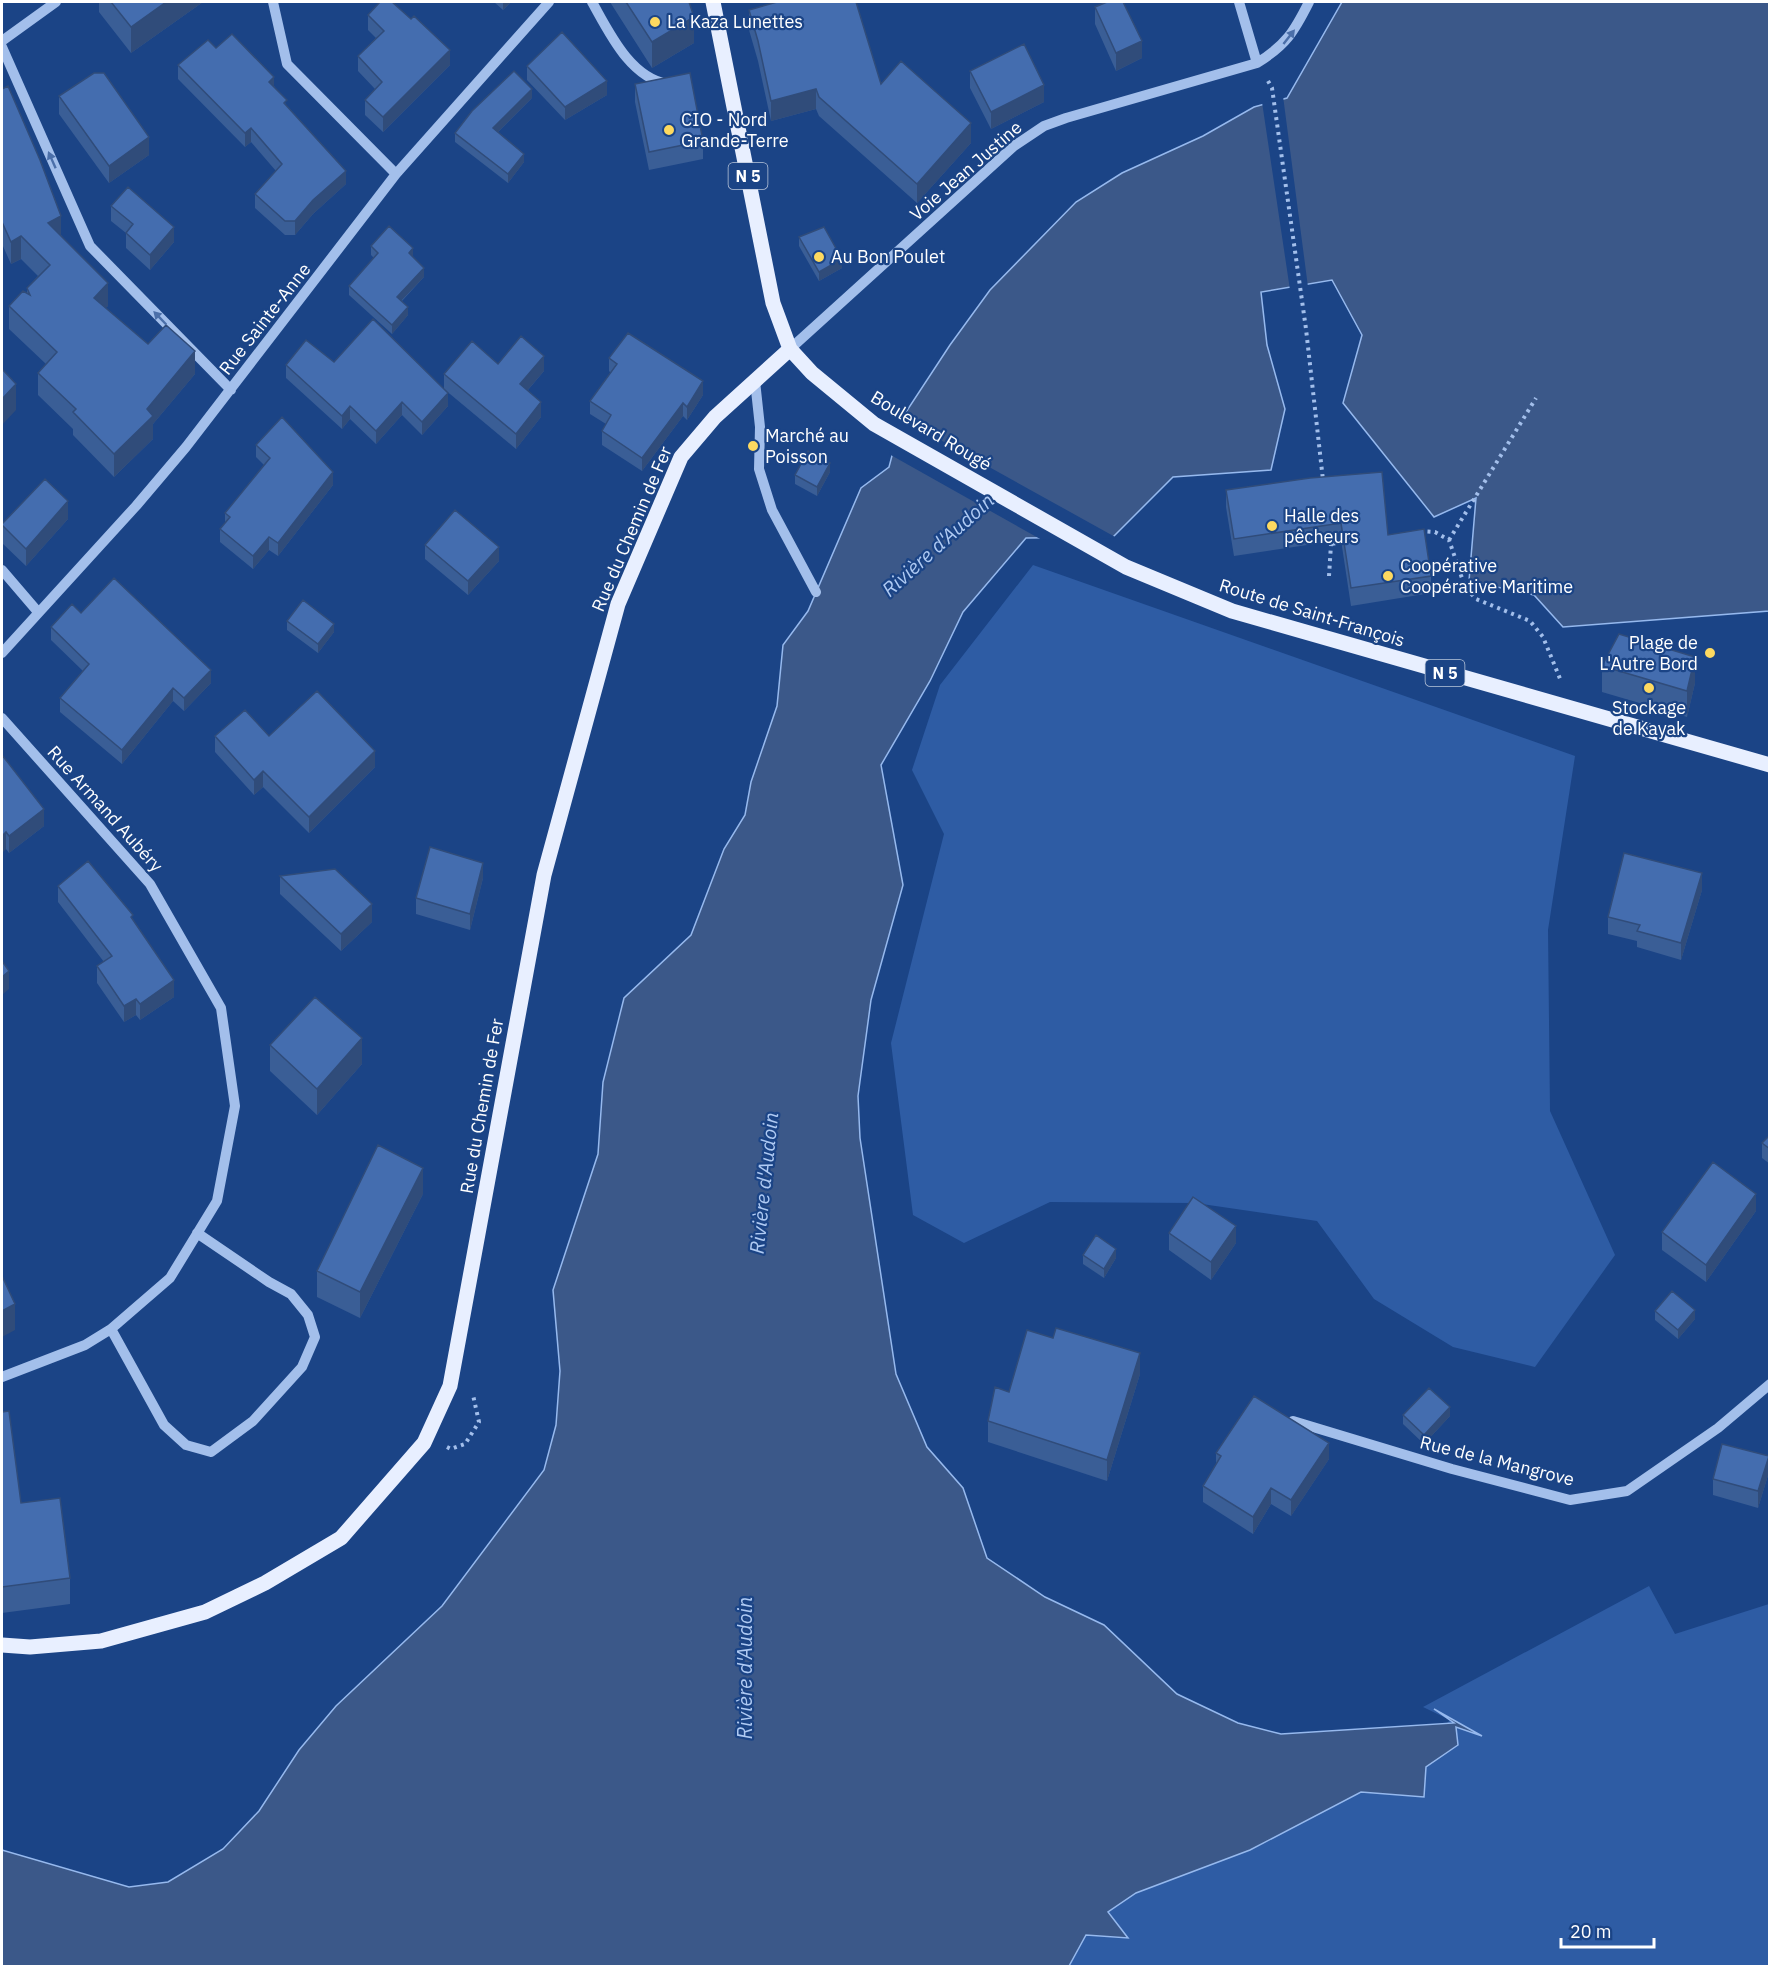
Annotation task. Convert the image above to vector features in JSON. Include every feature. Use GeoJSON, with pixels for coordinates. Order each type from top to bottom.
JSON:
{"type":"FeatureCollection","features":[{"type":"Feature","properties":{"kind":"main road","name":"Boulevard Rougé"},"geometry":{"type":"LineString","coordinates":[[713,2],[773,303],[790,349],[819,379],[874,424],[999,494]]}},
{"type":"Feature","properties":{"kind":"main road","name":"Rue du Chemin de Fer"},"geometry":{"type":"LineString","coordinates":[[2,1645],[30,1647],[101,1641],[215,1607],[265,1583],[341,1538],[424,1443],[450,1386],[544,875],[618,604],[681,457],[694,438],[790,349]]}},
{"type":"Feature","properties":{"kind":"main road","name":"Route de Saint-François"},"geometry":{"type":"LineString","coordinates":[[999,494],[1126,567],[1232,611],[1770,765]]}},
{"type":"Feature","properties":{"kind":"street"},"geometry":{"type":"LineString","coordinates":[[2,41],[56,2]]}},
{"type":"Feature","properties":{"kind":"street"},"geometry":{"type":"LineString","coordinates":[[273,2],[287,64],[396,174]]}},
{"type":"Feature","properties":{"kind":"street","name":"Rue Sainte-Anne"},"geometry":{"type":"LineString","coordinates":[[2,653],[136,506],[231,390],[396,174],[549,2]]}},
{"type":"Feature","properties":{"kind":"street"},"geometry":{"type":"LineString","coordinates":[[591,2],[621,49],[644,76],[674,84]]}},
{"type":"Feature","properties":{"kind":"street"},"geometry":{"type":"LineString","coordinates":[[1239,2],[1257,63]]}},
{"type":"Feature","properties":{"kind":"street","name":"Voie Jean Justine"},"geometry":{"type":"LineString","coordinates":[[790,349],[1014,146],[1044,126],[1257,63],[1278,50],[1292,35],[1309,2]]}},
{"type":"Feature","properties":{"kind":"street"},"geometry":{"type":"LineString","coordinates":[[2,46],[90,246],[231,390]]}},
{"type":"Feature","properties":{"kind":"street"},"geometry":{"type":"LineString","coordinates":[[755,381],[760,427],[759,469],[772,510],[816,592]]}},
{"type":"Feature","properties":{"kind":"street"},"geometry":{"type":"LineString","coordinates":[[2,570],[38,612]]}},
{"type":"Feature","properties":{"kind":"street","name":"Rue Armand Aubéry"},"geometry":{"type":"LineString","coordinates":[[2,718],[150,884],[221,1008],[235,1106],[217,1201],[170,1278],[111,1329],[85,1345],[2,1377]]}},
{"type":"Feature","properties":{"kind":"street"},"geometry":{"type":"LineString","coordinates":[[111,1329],[164,1425],[186,1444],[211,1452],[253,1421],[302,1367],[315,1337],[309,1315],[291,1294],[197,1233]]}},
{"type":"Feature","properties":{"kind":"street","name":"Rue de la Mangrove"},"geometry":{"type":"LineString","coordinates":[[1293,1421],[1452,1469],[1570,1500],[1627,1491],[1718,1428],[1770,1384]]}},
{"type":"Feature","properties":{"kind":"path"},"geometry":{"type":"LineString","coordinates":[[1272,88],[1306,329],[1324,488]]}},
{"type":"Feature","properties":{"kind":"path"},"geometry":{"type":"LineString","coordinates":[[1449,540],[1536,398]]}},
{"type":"Feature","properties":{"kind":"path"},"geometry":{"type":"LineString","coordinates":[[1411,533],[1435,532],[1449,540],[1465,587],[1476,599],[1530,621],[1543,637],[1559,675],[1567,708]]}},
{"type":"Feature","properties":{"kind":"path"},"geometry":{"type":"LineString","coordinates":[[1329,533],[1331,544],[1329,576]]}},
{"type":"Feature","properties":{"kind":"path"},"geometry":{"type":"LineString","coordinates":[[1331,544],[1354,541]]}},
{"type":"Feature","properties":{"kind":"shaded area"},"geometry":{"type":"Polygon","coordinates":[[[1033,565],[1575,756],[1548,930],[1550,1111],[1615,1255],[1535,1367],[1453,1347],[1374,1299],[1317,1221],[1195,1203],[1050,1202],[964,1243],[913,1215],[891,1043],[944,834],[912,770],[940,685],[1033,565]]]}},
{"type":"Feature","properties":{"kind":"shaded area"},"geometry":{"type":"Polygon","coordinates":[[[1649,1586],[1675,1634],[1769,1604],[1769,1966],[1063,1966],[1096,1921],[1161,1858],[1392,1780],[1450,1720],[1423,1707],[1649,1586]]]}},
{"type":"Feature","properties":{"kind":"water","name":"Rivière d'Audoin"},"geometry":{"type":"Polygon","coordinates":[[[1342,2],[1769,2],[1769,611],[1563,627],[1534,595],[1469,581],[1476,498],[1434,517],[1343,403],[1362,335],[1332,280],[1261,292],[1267,345],[1285,409],[1271,470],[1173,477],[1113,537],[1026,538],[963,612],[930,681],[881,765],[903,885],[871,1000],[858,1096],[860,1138],[896,1374],[927,1447],[963,1488],[987,1558],[1045,1597],[1104,1625],[1177,1694],[1238,1723],[1281,1734],[1454,1723],[1434,1709],[1482,1736],[1456,1727],[1458,1745],[1426,1767],[1424,1797],[1361,1792],[1250,1850],[1136,1893],[1108,1912],[1128,1938],[1086,1935],[1069,1966],[2,1966],[2,1850],[129,1887],[168,1882],[223,1849],[259,1811],[299,1750],[336,1706],[442,1606],[544,1470],[556,1425],[560,1371],[553,1290],[598,1154],[603,1082],[624,998],[691,935],[724,849],[745,815],[751,782],[777,706],[783,645],[808,611],[861,488],[889,467],[902,418],[950,345],[990,290],[1076,202],[1122,173],[1203,136],[1254,107],[1287,98],[1342,2]]]}},
{"type":"Feature","properties":{"kind":"pier"},"geometry":{"type":"Polygon","coordinates":[[[1283,96],[1308,287],[1290,290],[1262,102],[1283,96]]]}},
{"type":"Feature","properties":{"kind":"pier"},"geometry":{"type":"Polygon","coordinates":[[[899,417],[1117,538],[1042,540],[889,454],[899,417]]]}},
{"type":"Feature","properties":{"kind":"building"},"geometry":{"type":"Polygon","coordinates":[[[111,2],[166,2],[131,27],[111,2]]]}},
{"type":"Feature","properties":{"kind":"building"},"geometry":{"type":"Polygon","coordinates":[[[380,2],[392,2],[411,19],[414,16],[450,50],[383,117],[365,100],[382,82],[358,56],[384,31],[368,15],[380,2]]]}},
{"type":"Feature","properties":{"kind":"building"},"geometry":{"type":"Polygon","coordinates":[[[626,2],[689,2],[694,17],[652,42],[626,2]]]}},
{"type":"Feature","properties":{"kind":"building"},"geometry":{"type":"Polygon","coordinates":[[[777,2],[856,2],[881,84],[901,61],[971,123],[917,184],[819,97],[816,89],[771,101],[749,10],[777,2]]]}},
{"type":"Feature","properties":{"kind":"building"},"geometry":{"type":"Polygon","coordinates":[[[1107,2],[1123,2],[1142,41],[1116,53],[1095,7],[1107,2]]]}},
{"type":"Feature","properties":{"kind":"building"},"geometry":{"type":"Polygon","coordinates":[[[562,32],[607,81],[565,107],[527,66],[562,32]]]}},
{"type":"Feature","properties":{"kind":"building"},"geometry":{"type":"Polygon","coordinates":[[[232,34],[274,77],[269,82],[287,100],[284,103],[346,171],[313,200],[295,221],[285,221],[255,194],[282,164],[251,128],[245,133],[178,65],[208,40],[216,48],[232,34]]]}},
{"type":"Feature","properties":{"kind":"building"},"geometry":{"type":"Polygon","coordinates":[[[1024,44],[1044,85],[991,112],[970,71],[1024,44]]]}},
{"type":"Feature","properties":{"kind":"building"},"geometry":{"type":"Polygon","coordinates":[[[514,71],[532,89],[493,128],[524,154],[508,174],[455,133],[472,111],[514,71]]]}},
{"type":"Feature","properties":{"kind":"building"},"geometry":{"type":"Polygon","coordinates":[[[94,73],[104,73],[149,137],[109,166],[59,96],[94,73]]]}},
{"type":"Feature","properties":{"kind":"building","name":"CIO - Nord Grande-Terre"},"geometry":{"type":"Polygon","coordinates":[[[690,73],[703,141],[649,152],[635,84],[690,73]]]}},
{"type":"Feature","properties":{"kind":"building"},"geometry":{"type":"Polygon","coordinates":[[[8,86],[61,216],[48,223],[108,283],[94,298],[148,344],[166,325],[195,351],[147,409],[153,416],[114,454],[73,412],[76,409],[38,373],[57,352],[9,306],[23,291],[30,295],[27,288],[50,265],[21,236],[11,242],[2,222],[2,89],[8,86]]]}},
{"type":"Feature","properties":{"kind":"building"},"geometry":{"type":"Polygon","coordinates":[[[128,187],[174,227],[150,255],[126,233],[133,224],[111,206],[128,187]]]}},
{"type":"Feature","properties":{"kind":"building"},"geometry":{"type":"Polygon","coordinates":[[[389,226],[413,248],[409,253],[424,268],[397,297],[408,307],[392,325],[349,286],[378,253],[371,246],[389,226]]]}},
{"type":"Feature","properties":{"kind":"building"},"geometry":{"type":"Polygon","coordinates":[[[824,227],[842,259],[819,272],[799,237],[824,227]]]}},
{"type":"Feature","properties":{"kind":"building"},"geometry":{"type":"Polygon","coordinates":[[[373,319],[448,393],[422,422],[402,402],[376,431],[350,406],[342,416],[286,365],[306,340],[334,362],[373,319]]]}},
{"type":"Feature","properties":{"kind":"building"},"geometry":{"type":"Polygon","coordinates":[[[628,333],[703,381],[687,407],[683,403],[642,458],[602,431],[611,415],[590,401],[617,364],[609,358],[628,333]]]}},
{"type":"Feature","properties":{"kind":"building"},"geometry":{"type":"Polygon","coordinates":[[[521,336],[544,356],[520,384],[541,402],[516,434],[444,374],[472,341],[498,364],[521,336]]]}},
{"type":"Feature","properties":{"kind":"building"},"geometry":{"type":"Polygon","coordinates":[[[2,369],[16,384],[2,399],[2,369]]]}},
{"type":"Feature","properties":{"kind":"building"},"geometry":{"type":"Polygon","coordinates":[[[282,417],[333,472],[278,543],[269,537],[253,556],[220,529],[230,517],[225,513],[270,458],[256,445],[282,417]]]}},
{"type":"Feature","properties":{"kind":"building"},"geometry":{"type":"Polygon","coordinates":[[[808,451],[830,463],[817,487],[795,475],[808,451]]]}},
{"type":"Feature","properties":{"kind":"building"},"geometry":{"type":"Polygon","coordinates":[[[1382,472],[1388,535],[1424,529],[1431,576],[1351,588],[1341,523],[1234,539],[1226,490],[1310,478],[1382,472]]]}},
{"type":"Feature","properties":{"kind":"building"},"geometry":{"type":"Polygon","coordinates":[[[45,479],[68,501],[26,549],[2,524],[45,479]]]}},
{"type":"Feature","properties":{"kind":"building"},"geometry":{"type":"Polygon","coordinates":[[[455,510],[499,547],[468,581],[425,545],[455,510]]]}},
{"type":"Feature","properties":{"kind":"building"},"geometry":{"type":"Polygon","coordinates":[[[114,578],[211,670],[184,698],[173,688],[122,750],[60,698],[89,664],[51,627],[72,604],[81,613],[114,578]]]}},
{"type":"Feature","properties":{"kind":"building"},"geometry":{"type":"Polygon","coordinates":[[[303,600],[334,624],[318,644],[287,621],[303,600]]]}},
{"type":"Feature","properties":{"kind":"building"},"geometry":{"type":"Polygon","coordinates":[[[1619,634],[1695,657],[1687,691],[1602,666],[1619,634]]]}},
{"type":"Feature","properties":{"kind":"building"},"geometry":{"type":"Polygon","coordinates":[[[317,691],[375,751],[309,817],[263,771],[254,780],[215,736],[245,710],[269,736],[317,691]]]}},
{"type":"Feature","properties":{"kind":"building"},"geometry":{"type":"Polygon","coordinates":[[[2,755],[44,809],[9,836],[6,832],[2,836],[2,755]]]}},
{"type":"Feature","properties":{"kind":"building"},"geometry":{"type":"Polygon","coordinates":[[[430,847],[483,863],[470,914],[416,898],[430,847]]]}},
{"type":"Feature","properties":{"kind":"building"},"geometry":{"type":"Polygon","coordinates":[[[1624,853],[1702,873],[1681,943],[1637,931],[1640,925],[1608,917],[1624,853]]]}},
{"type":"Feature","properties":{"kind":"building"},"geometry":{"type":"Polygon","coordinates":[[[88,861],[133,915],[131,917],[174,980],[140,1004],[136,999],[124,1006],[97,966],[112,956],[58,886],[88,861]]]}},
{"type":"Feature","properties":{"kind":"building"},"geometry":{"type":"Polygon","coordinates":[[[335,869],[372,904],[341,934],[280,876],[335,869]]]}},
{"type":"Feature","properties":{"kind":"building"},"geometry":{"type":"Polygon","coordinates":[[[2,961],[9,971],[2,977],[2,961]]]}},
{"type":"Feature","properties":{"kind":"building"},"geometry":{"type":"Polygon","coordinates":[[[315,997],[362,1038],[317,1089],[270,1045],[315,997]]]}},
{"type":"Feature","properties":{"kind":"building"},"geometry":{"type":"Polygon","coordinates":[[[1770,1135],[1770,1149],[1762,1143],[1770,1135]]]}},
{"type":"Feature","properties":{"kind":"building"},"geometry":{"type":"Polygon","coordinates":[[[378,1145],[423,1168],[360,1292],[317,1271],[378,1145]]]}},
{"type":"Feature","properties":{"kind":"building"},"geometry":{"type":"Polygon","coordinates":[[[1713,1162],[1756,1194],[1706,1265],[1662,1232],[1713,1162]]]}},
{"type":"Feature","properties":{"kind":"building"},"geometry":{"type":"Polygon","coordinates":[[[1193,1197],[1236,1226],[1211,1262],[1169,1233],[1193,1197]]]}},
{"type":"Feature","properties":{"kind":"building"},"geometry":{"type":"Polygon","coordinates":[[[1096,1235],[1116,1249],[1104,1269],[1083,1255],[1096,1235]]]}},
{"type":"Feature","properties":{"kind":"building"},"geometry":{"type":"Polygon","coordinates":[[[2,1276],[15,1304],[2,1311],[2,1276]]]}},
{"type":"Feature","properties":{"kind":"building"},"geometry":{"type":"Polygon","coordinates":[[[1672,1291],[1695,1310],[1678,1330],[1655,1311],[1672,1291]]]}},
{"type":"Feature","properties":{"kind":"building"},"geometry":{"type":"Polygon","coordinates":[[[1056,1328],[1140,1353],[1107,1460],[988,1421],[995,1387],[1009,1392],[1027,1330],[1053,1338],[1056,1328]]]}},
{"type":"Feature","properties":{"kind":"building"},"geometry":{"type":"Polygon","coordinates":[[[1429,1388],[1450,1407],[1424,1435],[1403,1415],[1429,1388]]]}},
{"type":"Feature","properties":{"kind":"building"},"geometry":{"type":"Polygon","coordinates":[[[1254,1396],[1329,1443],[1291,1500],[1271,1488],[1253,1517],[1203,1486],[1221,1456],[1216,1453],[1254,1396]]]}},
{"type":"Feature","properties":{"kind":"building"},"geometry":{"type":"Polygon","coordinates":[[[9,1411],[21,1503],[60,1498],[70,1578],[2,1587],[2,1412],[9,1411]]]}},
{"type":"Feature","properties":{"kind":"building"},"geometry":{"type":"Polygon","coordinates":[[[1722,1444],[1769,1456],[1758,1491],[1713,1479],[1722,1444]]]}},
{"type":"Feature","properties":{"kind":"place","name":"La Kaza Lunettes"},"geometry":{"type":"Point","coordinates":[655,22]}},
{"type":"Feature","properties":{"kind":"place","name":"CIO - Nord Grande-Terre"},"geometry":{"type":"Point","coordinates":[669,130]}},
{"type":"Feature","properties":{"kind":"place","name":"Au Bon Poulet"},"geometry":{"type":"Point","coordinates":[819,257]}},
{"type":"Feature","properties":{"kind":"place","name":"Marché au Poisson"},"geometry":{"type":"Point","coordinates":[753,446]}},
{"type":"Feature","properties":{"kind":"place","name":"Halle des pêcheurs"},"geometry":{"type":"Point","coordinates":[1272,526]}},
{"type":"Feature","properties":{"kind":"place","name":"Coopérative Coopérative Maritime"},"geometry":{"type":"Point","coordinates":[1388,576]}},
{"type":"Feature","properties":{"kind":"place","name":"Plage de L'Autre Bord"},"geometry":{"type":"Point","coordinates":[1710,653]}},
{"type":"Feature","properties":{"kind":"place","name":"Stockage de Kayak"},"geometry":{"type":"Point","coordinates":[1649,688]}}]}
